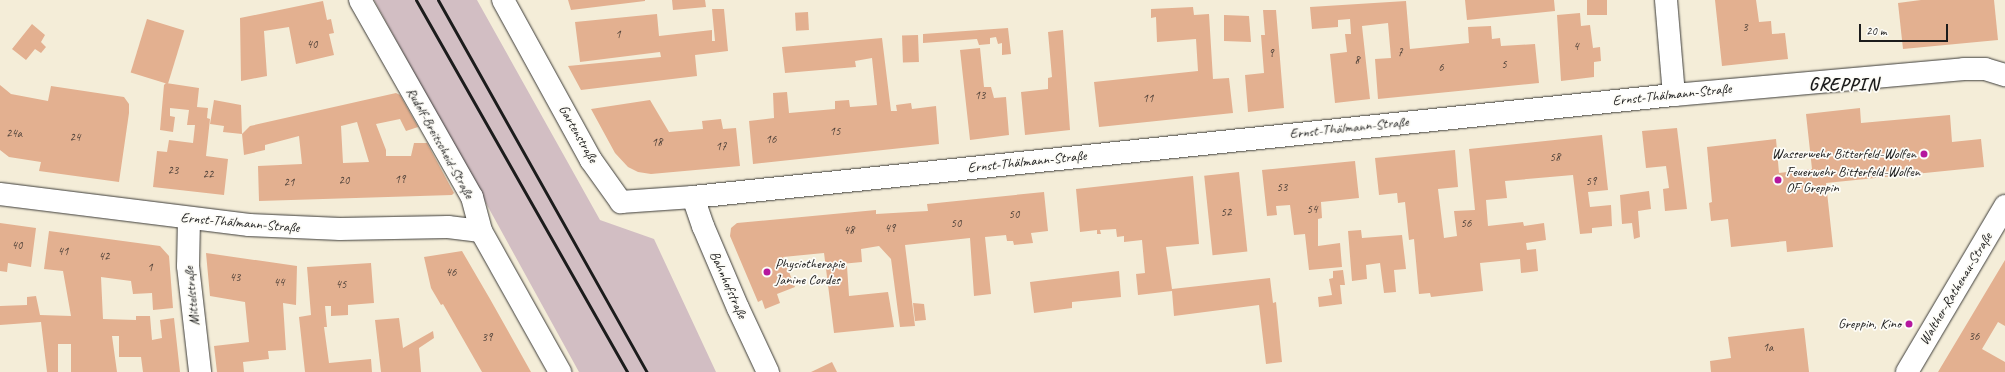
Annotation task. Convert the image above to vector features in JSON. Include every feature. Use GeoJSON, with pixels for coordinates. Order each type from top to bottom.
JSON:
{"type":"FeatureCollection","features":[{"type":"Feature","properties":{"kind":"street","name":"Rudolf-Breitscheid-Straße"},"geometry":{"type":"LineString","coordinates":[[360,0],[472,197],[481,231],[560,372]]}},
{"type":"Feature","properties":{"kind":"street","name":"Gartenstraße"},"geometry":{"type":"LineString","coordinates":[[503,0],[591,160],[621,202],[694,196]]}},
{"type":"Feature","properties":{"kind":"street"},"geometry":{"type":"LineString","coordinates":[[1666,0],[1674,95]]}},
{"type":"Feature","properties":{"kind":"street","name":"Ernst-Thälmann-Straße"},"geometry":{"type":"LineString","coordinates":[[694,196],[1674,95],[1964,68],[1985,69],[2005,75]]}},
{"type":"Feature","properties":{"kind":"street","name":"Ernst-Thälmann-Straße"},"geometry":{"type":"LineString","coordinates":[[0,194],[189,219],[296,229],[448,227],[481,231]]}},
{"type":"Feature","properties":{"kind":"street","name":"Bahnhofstraße"},"geometry":{"type":"LineString","coordinates":[[694,196],[709,240],[768,372]]}},
{"type":"Feature","properties":{"kind":"street","name":"Walther-Rathenau-Straße"},"geometry":{"type":"LineString","coordinates":[[1907,372],[2005,206]]}},
{"type":"Feature","properties":{"kind":"street","name":"Mittelstraße"},"geometry":{"type":"LineString","coordinates":[[189,219],[188,266],[200,372]]}},
{"type":"Feature","properties":{"kind":"shaded area"},"geometry":{"type":"Polygon","coordinates":[[[374,0],[477,0],[600,220],[654,239],[716,372],[579,372],[374,0]]]}},
{"type":"Feature","properties":{"kind":"building"},"geometry":{"type":"Polygon","coordinates":[[[568,0],[645,0],[645,1],[571,10],[568,0]]]}},
{"type":"Feature","properties":{"kind":"building"},"geometry":{"type":"Polygon","coordinates":[[[672,0],[705,0],[706,7],[673,10],[672,0]]]}},
{"type":"Feature","properties":{"kind":"building"},"geometry":{"type":"Polygon","coordinates":[[[1465,0],[1554,0],[1555,11],[1467,20],[1465,0]]]}},
{"type":"Feature","properties":{"kind":"building"},"geometry":{"type":"Polygon","coordinates":[[[1587,0],[1607,0],[1607,15],[1587,15],[1587,0]]]}},
{"type":"Feature","properties":{"kind":"building"},"geometry":{"type":"Polygon","coordinates":[[[1715,0],[1756,0],[1759,22],[1771,21],[1772,34],[1785,33],[1788,59],[1722,66],[1715,0]]]}},
{"type":"Feature","properties":{"kind":"building"},"geometry":{"type":"Polygon","coordinates":[[[1921,0],[1994,0],[1998,40],[1903,49],[1898,3],[1921,0]]]}},
{"type":"Feature","properties":{"kind":"building"},"geometry":{"type":"Polygon","coordinates":[[[323,1],[327,20],[331,19],[334,33],[329,34],[334,55],[296,64],[289,27],[264,31],[267,76],[241,81],[240,18],[323,1]]]}},
{"type":"Feature","properties":{"kind":"building"},"geometry":{"type":"Polygon","coordinates":[[[1406,1],[1410,49],[1469,43],[1468,27],[1491,26],[1492,39],[1500,38],[1501,46],[1535,44],[1539,83],[1378,99],[1375,59],[1391,58],[1388,23],[1362,26],[1370,99],[1335,103],[1330,54],[1347,52],[1345,34],[1351,34],[1350,19],[1338,20],[1338,27],[1312,29],[1310,7],[1406,1]]]}},
{"type":"Feature","properties":{"kind":"building"},"geometry":{"type":"Polygon","coordinates":[[[1193,7],[1194,15],[1209,14],[1213,79],[1229,78],[1233,113],[1099,127],[1094,82],[1198,71],[1196,39],[1157,42],[1156,17],[1151,18],[1151,9],[1193,7]]]}},
{"type":"Feature","properties":{"kind":"building"},"geometry":{"type":"Polygon","coordinates":[[[712,9],[724,9],[728,51],[695,55],[697,76],[581,90],[568,66],[661,57],[660,52],[580,62],[575,22],[657,14],[659,36],[712,30],[712,41],[715,41],[712,9]]]}},
{"type":"Feature","properties":{"kind":"building"},"geometry":{"type":"Polygon","coordinates":[[[1263,10],[1276,10],[1284,108],[1248,112],[1245,75],[1264,73],[1261,35],[1265,35],[1263,10]]]}},
{"type":"Feature","properties":{"kind":"building"},"geometry":{"type":"Polygon","coordinates":[[[808,12],[809,30],[796,31],[795,13],[808,12]]]}},
{"type":"Feature","properties":{"kind":"building"},"geometry":{"type":"Polygon","coordinates":[[[1580,13],[1581,26],[1590,25],[1593,48],[1600,47],[1601,61],[1594,62],[1594,77],[1561,81],[1557,15],[1580,13]]]}},
{"type":"Feature","properties":{"kind":"building"},"geometry":{"type":"Polygon","coordinates":[[[1224,15],[1249,16],[1251,42],[1224,41],[1224,15]]]}},
{"type":"Feature","properties":{"kind":"building"},"geometry":{"type":"Polygon","coordinates":[[[147,19],[184,30],[168,84],[131,73],[147,19]]]}},
{"type":"Feature","properties":{"kind":"building"},"geometry":{"type":"Polygon","coordinates":[[[32,24],[45,35],[41,42],[46,47],[41,53],[35,49],[26,60],[12,49],[32,24]]]}},
{"type":"Feature","properties":{"kind":"building"},"geometry":{"type":"Polygon","coordinates":[[[1008,28],[1011,54],[1002,55],[1002,43],[998,44],[996,37],[990,38],[990,44],[979,45],[977,39],[923,43],[923,34],[1008,28]]]}},
{"type":"Feature","properties":{"kind":"building"},"geometry":{"type":"Polygon","coordinates":[[[1063,30],[1070,130],[1025,135],[1021,92],[1048,89],[1048,78],[1052,77],[1048,32],[1063,30]]]}},
{"type":"Feature","properties":{"kind":"building"},"geometry":{"type":"Polygon","coordinates":[[[918,35],[919,62],[903,63],[902,36],[918,35]]]}},
{"type":"Feature","properties":{"kind":"building"},"geometry":{"type":"Polygon","coordinates":[[[882,38],[891,111],[897,111],[896,105],[911,103],[912,109],[936,106],[939,144],[753,164],[749,121],[774,118],[773,93],[787,92],[789,113],[835,109],[835,101],[849,100],[850,107],[877,105],[872,58],[855,61],[856,67],[785,73],[782,47],[882,38]]]}},
{"type":"Feature","properties":{"kind":"building"},"geometry":{"type":"Polygon","coordinates":[[[980,48],[984,87],[991,87],[994,98],[1006,97],[1009,135],[970,140],[960,50],[980,48]]]}},
{"type":"Feature","properties":{"kind":"building"},"geometry":{"type":"Polygon","coordinates":[[[166,83],[199,88],[197,107],[208,108],[207,118],[210,119],[206,156],[228,159],[224,195],[153,187],[157,151],[167,152],[169,140],[193,143],[195,125],[187,125],[189,110],[170,108],[170,116],[175,117],[173,132],[160,130],[164,85],[166,83]]]}},
{"type":"Feature","properties":{"kind":"building"},"geometry":{"type":"Polygon","coordinates":[[[0,85],[11,94],[48,101],[51,86],[124,97],[129,104],[129,113],[119,182],[39,171],[41,162],[9,157],[0,150],[0,85]]]}},
{"type":"Feature","properties":{"kind":"building"},"geometry":{"type":"Polygon","coordinates":[[[396,93],[400,95],[418,127],[406,131],[400,119],[376,124],[386,150],[386,156],[411,156],[414,143],[427,143],[454,193],[452,195],[259,201],[258,166],[302,164],[299,136],[265,145],[265,150],[244,155],[242,134],[250,126],[396,93]],[[357,122],[341,126],[343,163],[369,162],[357,122]]]}},
{"type":"Feature","properties":{"kind":"building"},"geometry":{"type":"Polygon","coordinates":[[[214,100],[241,105],[242,134],[223,132],[224,126],[210,124],[214,100]]]}},
{"type":"Feature","properties":{"kind":"building"},"geometry":{"type":"Polygon","coordinates":[[[650,100],[669,132],[703,129],[702,121],[721,119],[723,129],[736,128],[740,166],[651,174],[638,172],[628,167],[615,153],[591,109],[650,100]]]}},
{"type":"Feature","properties":{"kind":"building","name":"Feuerwehr Bitterfeld-Wolfen OF Greppin"},"geometry":{"type":"Polygon","coordinates":[[[1860,108],[1861,123],[1950,115],[1952,142],[1981,139],[1984,167],[1826,183],[1833,247],[1787,252],[1786,241],[1731,247],[1728,219],[1711,221],[1709,203],[1712,202],[1707,147],[1776,139],[1779,173],[1812,169],[1806,114],[1860,108]]]}},
{"type":"Feature","properties":{"kind":"building"},"geometry":{"type":"Polygon","coordinates":[[[1677,128],[1687,209],[1665,211],[1663,189],[1669,188],[1666,166],[1646,168],[1642,131],[1677,128]]]}},
{"type":"Feature","properties":{"kind":"building"},"geometry":{"type":"Polygon","coordinates":[[[1602,135],[1608,190],[1588,192],[1590,207],[1611,205],[1612,226],[1592,228],[1592,233],[1580,234],[1573,175],[1505,181],[1507,198],[1486,200],[1488,226],[1523,222],[1524,226],[1544,223],[1546,240],[1526,243],[1527,250],[1536,249],[1538,271],[1521,273],[1520,259],[1480,263],[1483,291],[1431,297],[1430,293],[1419,294],[1414,239],[1409,240],[1405,202],[1398,203],[1397,193],[1379,195],[1375,158],[1455,150],[1458,187],[1438,189],[1444,238],[1457,236],[1454,211],[1475,210],[1469,149],[1602,135]]]}},
{"type":"Feature","properties":{"kind":"building"},"geometry":{"type":"Polygon","coordinates":[[[1355,161],[1359,198],[1321,202],[1322,218],[1318,219],[1318,246],[1340,243],[1342,267],[1309,270],[1305,234],[1294,235],[1290,205],[1276,206],[1277,215],[1267,216],[1262,170],[1355,161]]]}},
{"type":"Feature","properties":{"kind":"building"},"geometry":{"type":"Polygon","coordinates":[[[1239,172],[1247,252],[1213,255],[1204,176],[1239,172]]]}},
{"type":"Feature","properties":{"kind":"building"},"geometry":{"type":"Polygon","coordinates":[[[1193,176],[1199,244],[1166,247],[1172,289],[1270,278],[1273,303],[1276,302],[1282,362],[1266,364],[1259,305],[1174,316],[1172,291],[1138,295],[1136,274],[1145,273],[1142,240],[1124,242],[1124,236],[1117,237],[1116,229],[1100,230],[1101,234],[1097,234],[1097,230],[1080,232],[1076,189],[1193,176]]]}},
{"type":"Feature","properties":{"kind":"building"},"geometry":{"type":"Polygon","coordinates":[[[1649,191],[1651,209],[1638,211],[1640,237],[1634,239],[1632,223],[1622,224],[1620,195],[1649,191]]]}},
{"type":"Feature","properties":{"kind":"building"},"geometry":{"type":"Polygon","coordinates":[[[1044,192],[1048,231],[1031,233],[1033,243],[1014,245],[1013,241],[1007,241],[1006,235],[985,237],[991,294],[974,296],[970,238],[905,245],[915,326],[900,327],[891,259],[879,246],[861,249],[862,262],[841,264],[841,267],[847,266],[849,296],[888,292],[894,327],[834,333],[824,253],[783,257],[795,287],[777,294],[780,303],[765,309],[762,300],[758,302],[730,236],[731,228],[737,223],[876,210],[876,214],[928,211],[927,204],[1044,192]]]}},
{"type":"Feature","properties":{"kind":"building"},"geometry":{"type":"Polygon","coordinates":[[[0,223],[36,228],[31,267],[8,263],[7,272],[0,271],[0,223]]]}},
{"type":"Feature","properties":{"kind":"building"},"geometry":{"type":"Polygon","coordinates":[[[1361,230],[1362,238],[1402,235],[1406,269],[1394,270],[1396,292],[1384,293],[1380,263],[1366,265],[1367,279],[1352,281],[1348,231],[1361,230]]]}},
{"type":"Feature","properties":{"kind":"building"},"geometry":{"type":"Polygon","coordinates":[[[49,231],[160,246],[169,256],[173,308],[153,310],[152,293],[133,294],[131,281],[101,277],[103,319],[136,320],[136,316],[150,316],[152,340],[162,338],[160,320],[174,318],[180,372],[143,372],[141,357],[119,357],[119,336],[112,336],[117,372],[71,372],[71,344],[58,344],[58,372],[47,372],[41,322],[0,325],[0,306],[27,305],[27,297],[36,296],[40,315],[71,316],[63,271],[44,269],[49,231]]]}},
{"type":"Feature","properties":{"kind":"building"},"geometry":{"type":"Polygon","coordinates":[[[462,251],[531,372],[482,372],[443,304],[441,305],[431,288],[424,257],[462,251]]]}},
{"type":"Feature","properties":{"kind":"building"},"geometry":{"type":"Polygon","coordinates":[[[206,253],[297,266],[296,305],[283,303],[286,350],[268,351],[269,359],[243,362],[244,372],[217,372],[214,346],[249,342],[245,302],[210,296],[206,253]]]}},
{"type":"Feature","properties":{"kind":"building"},"geometry":{"type":"Polygon","coordinates":[[[2005,260],[2005,326],[1998,322],[1982,349],[2005,362],[2005,372],[1938,372],[2005,260]]]}},
{"type":"Feature","properties":{"kind":"building"},"geometry":{"type":"Polygon","coordinates":[[[371,263],[374,303],[348,305],[348,315],[331,316],[331,306],[325,306],[327,327],[324,327],[329,363],[371,359],[372,372],[305,372],[299,317],[311,315],[307,267],[371,263]]]}},
{"type":"Feature","properties":{"kind":"building"},"geometry":{"type":"Polygon","coordinates":[[[1343,270],[1345,285],[1340,285],[1342,304],[1319,307],[1318,297],[1332,295],[1329,279],[1333,278],[1333,271],[1343,270]]]}},
{"type":"Feature","properties":{"kind":"building"},"geometry":{"type":"Polygon","coordinates":[[[1119,271],[1121,297],[1072,302],[1072,308],[1034,313],[1030,282],[1119,271]]]}},
{"type":"Feature","properties":{"kind":"building"},"geometry":{"type":"Polygon","coordinates":[[[913,303],[924,304],[926,320],[915,321],[913,303]]]}},
{"type":"Feature","properties":{"kind":"building"},"geometry":{"type":"Polygon","coordinates":[[[399,318],[403,348],[433,331],[434,338],[419,348],[421,372],[381,372],[375,320],[399,318]]]}},
{"type":"Feature","properties":{"kind":"building"},"geometry":{"type":"Polygon","coordinates":[[[1804,328],[1809,372],[1711,372],[1710,361],[1731,358],[1728,337],[1804,328]]]}},
{"type":"Feature","properties":{"kind":"building"},"geometry":{"type":"Polygon","coordinates":[[[832,362],[837,372],[811,372],[832,362]]]}},
{"type":"Feature","properties":{"kind":"railway"},"geometry":{"type":"LineString","coordinates":[[416,0],[627,372]]}},
{"type":"Feature","properties":{"kind":"railway"},"geometry":{"type":"LineString","coordinates":[[438,0],[647,372]]}},
{"type":"Feature","properties":{"kind":"place","name":"Wasserwehr Bitterfeld-Wolfen"},"geometry":{"type":"Point","coordinates":[1924,154]}},
{"type":"Feature","properties":{"kind":"place","name":"Feuerwehr Bitterfeld-Wolfen OF Greppin"},"geometry":{"type":"Point","coordinates":[1778,180]}},
{"type":"Feature","properties":{"kind":"place","name":"Physiotherapie Janine Cordes"},"geometry":{"type":"Point","coordinates":[767,272]}},
{"type":"Feature","properties":{"kind":"place","name":"Greppin, Kino"},"geometry":{"type":"Point","coordinates":[1909,324]}},
{"type":"Feature","properties":{"kind":"district","name":"GREPPIN"},"geometry":{"type":"Point","coordinates":[1844,84]}}]}
